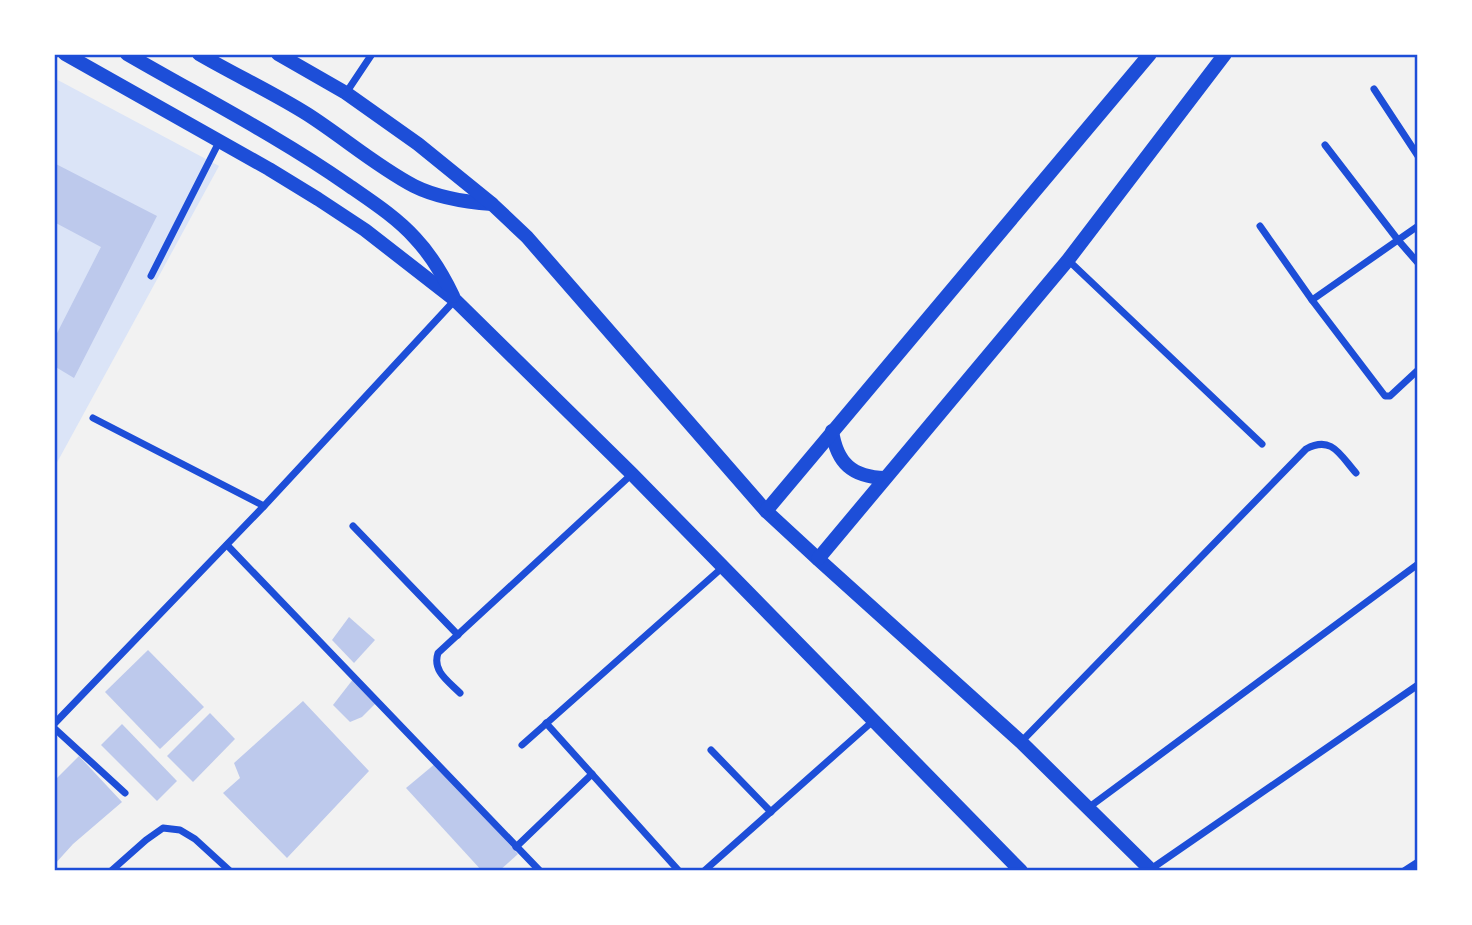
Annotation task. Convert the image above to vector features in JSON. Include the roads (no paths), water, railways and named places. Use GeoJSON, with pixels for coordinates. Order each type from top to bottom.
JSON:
{"type":"FeatureCollection","features":[{"type":"Feature","properties":{"kind":"main road"},"geometry":{"type":"LineString","coordinates":[[65,54],[269,169],[365,230],[455,300],[632,474],[1021,871]]}},
{"type":"Feature","properties":{"kind":"main road"},"geometry":{"type":"LineString","coordinates":[[127,54],[313,161],[381,208],[398,221],[430,256],[455,300]]}},
{"type":"Feature","properties":{"kind":"main road"},"geometry":{"type":"LineString","coordinates":[[199,54],[308,115],[415,186],[440,196],[492,204]]}},
{"type":"Feature","properties":{"kind":"main road"},"geometry":{"type":"LineString","coordinates":[[278,54],[346,93],[418,144],[492,204],[527,237],[766,511],[1021,742],[1152,870]]}},
{"type":"Feature","properties":{"kind":"main road"},"geometry":{"type":"LineString","coordinates":[[766,511],[1150,54]]}},
{"type":"Feature","properties":{"kind":"main road"},"geometry":{"type":"LineString","coordinates":[[818,559],[1068,260],[1225,54]]}},
{"type":"Feature","properties":{"kind":"main road"},"geometry":{"type":"LineString","coordinates":[[832,431],[834,447],[848,467],[869,478],[885,478]]}},
{"type":"Feature","properties":{"kind":"street"},"geometry":{"type":"LineString","coordinates":[[346,93],[372,54]]}},
{"type":"Feature","properties":{"kind":"street"},"geometry":{"type":"LineString","coordinates":[[1374,89],[1418,156]]}},
{"type":"Feature","properties":{"kind":"street"},"geometry":{"type":"LineString","coordinates":[[150,276],[219,142]]}},
{"type":"Feature","properties":{"kind":"street"},"geometry":{"type":"LineString","coordinates":[[1325,145],[1418,263]]}},
{"type":"Feature","properties":{"kind":"street"},"geometry":{"type":"LineString","coordinates":[[1260,226],[1385,396],[1418,370]]}},
{"type":"Feature","properties":{"kind":"street"},"geometry":{"type":"LineString","coordinates":[[1312,300],[1418,226]]}},
{"type":"Feature","properties":{"kind":"street"},"geometry":{"type":"LineString","coordinates":[[1068,260],[1262,444]]}},
{"type":"Feature","properties":{"kind":"street"},"geometry":{"type":"LineString","coordinates":[[125,793],[54,726],[264,506],[455,300]]}},
{"type":"Feature","properties":{"kind":"street"},"geometry":{"type":"LineString","coordinates":[[93,418],[264,506]]}},
{"type":"Feature","properties":{"kind":"street"},"geometry":{"type":"LineString","coordinates":[[1021,742],[1306,449],[1314,444],[1332,445],[1356,473]]}},
{"type":"Feature","properties":{"kind":"street"},"geometry":{"type":"LineString","coordinates":[[460,693],[437,667],[439,653],[632,474]]}},
{"type":"Feature","properties":{"kind":"street"},"geometry":{"type":"LineString","coordinates":[[353,526],[458,635]]}},
{"type":"Feature","properties":{"kind":"street"},"geometry":{"type":"LineString","coordinates":[[227,545],[540,871]]}},
{"type":"Feature","properties":{"kind":"street"},"geometry":{"type":"LineString","coordinates":[[1088,808],[1418,564]]}},
{"type":"Feature","properties":{"kind":"street"},"geometry":{"type":"LineString","coordinates":[[522,745],[723,567]]}},
{"type":"Feature","properties":{"kind":"street"},"geometry":{"type":"LineString","coordinates":[[1152,870],[1418,685]]}},
{"type":"Feature","properties":{"kind":"street"},"geometry":{"type":"LineString","coordinates":[[704,871],[874,720]]}},
{"type":"Feature","properties":{"kind":"street"},"geometry":{"type":"LineString","coordinates":[[546,723],[679,871]]}},
{"type":"Feature","properties":{"kind":"street"},"geometry":{"type":"LineString","coordinates":[[711,750],[771,812]]}},
{"type":"Feature","properties":{"kind":"street"},"geometry":{"type":"LineString","coordinates":[[516,846],[592,774]]}},
{"type":"Feature","properties":{"kind":"street"},"geometry":{"type":"LineString","coordinates":[[111,871],[163,828],[180,830],[195,839],[230,871]]}},
{"type":"Feature","properties":{"kind":"street"},"geometry":{"type":"LineString","coordinates":[[1404,871],[1418,862]]}}]}
